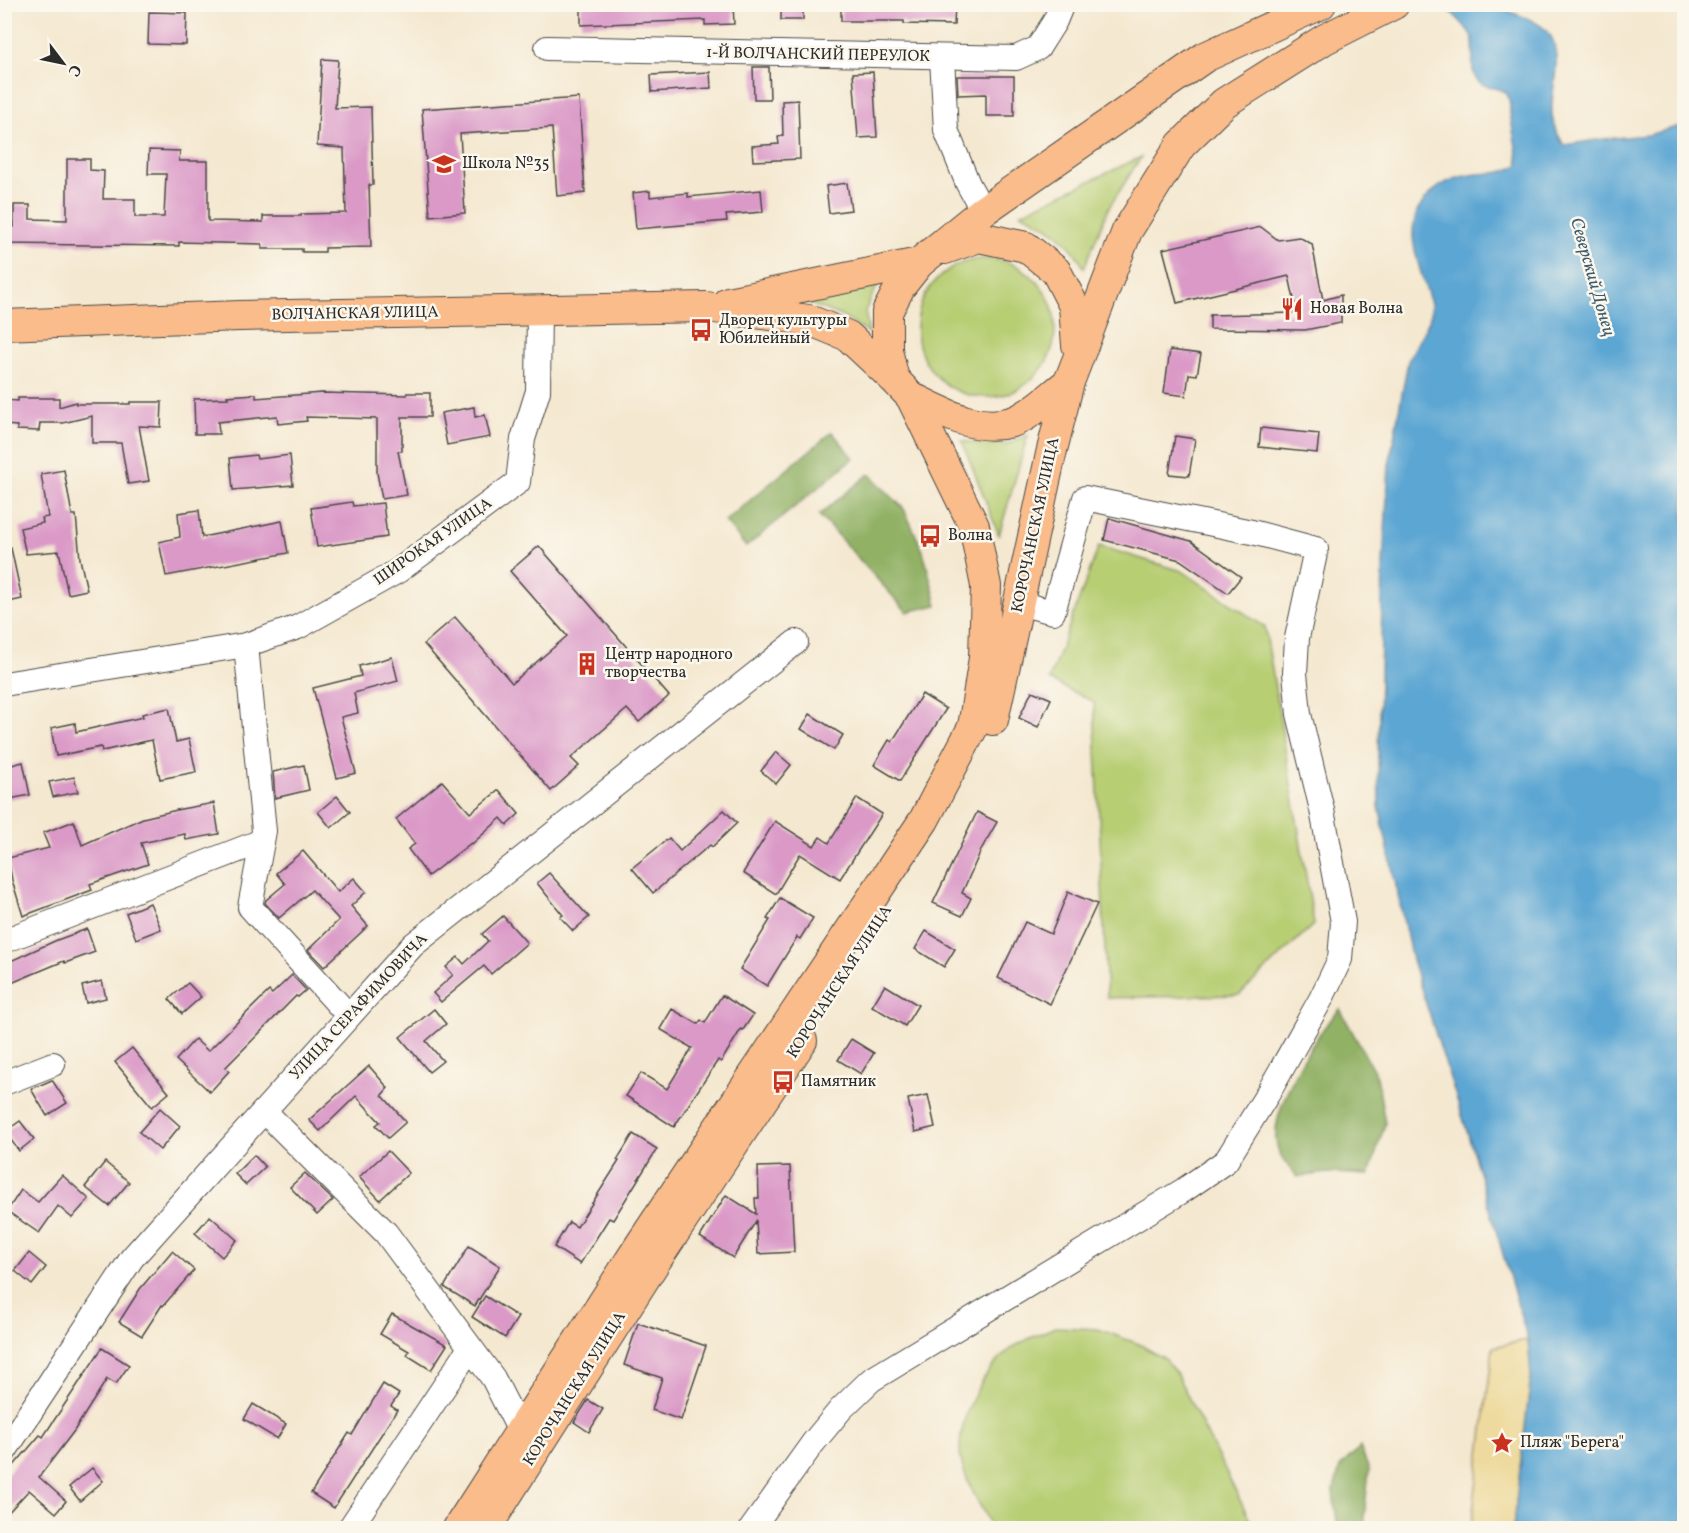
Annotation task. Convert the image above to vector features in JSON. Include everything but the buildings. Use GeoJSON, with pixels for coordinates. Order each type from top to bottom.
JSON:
{"type":"FeatureCollection","features":[{"type":"Feature","properties":{"kind":"main road"},"geometry":{"type":"LineString","coordinates":[[706,307],[809,320],[848,336],[902,388],[953,418],[986,425],[1013,422],[1042,403],[1073,369],[1127,231],[1181,145],[1224,103],[1325,39],[1394,4]]}},
{"type":"Feature","properties":{"kind":"main road"},"geometry":{"type":"LineString","coordinates":[[902,388],[887,350],[887,312],[900,287],[925,258],[983,211],[1205,57],[1316,7]]}},
{"type":"Feature","properties":{"kind":"main road"},"geometry":{"type":"LineString","coordinates":[[983,211],[1056,271],[1074,306],[1073,369]]}},
{"type":"Feature","properties":{"kind":"main road"},"geometry":{"type":"LineString","coordinates":[[706,307],[925,258],[979,237],[1026,247]]}},
{"type":"Feature","properties":{"kind":"main road","name":"ВОЛЧАНСКАЯ УЛИЦА"},"geometry":{"type":"LineString","coordinates":[[4,325],[239,316],[706,307]]}},
{"type":"Feature","properties":{"kind":"main road","name":"КОРОЧАНСКАЯ УЛИЦА"},"geometry":{"type":"LineString","coordinates":[[486,1528],[657,1259],[944,825],[990,734],[1051,454],[1073,369]]}},
{"type":"Feature","properties":{"kind":"main road","name":"КОРОЧАНСКАЯ УЛИЦА"},"geometry":{"type":"LineString","coordinates":[[458,1528],[640,1245],[924,820],[973,727],[984,658],[986,586],[974,526],[902,388]]}},
{"type":"Feature","properties":{"kind":"street","name":"1-Й ВОЛЧАНСКИЙ ПЕРЕУЛОК"},"geometry":{"type":"LineString","coordinates":[[547,48],[1016,58],[1038,48],[1055,21],[1062,4]]}},
{"type":"Feature","properties":{"kind":"street"},"geometry":{"type":"LineString","coordinates":[[942,58],[946,130],[968,184],[983,211]]}},
{"type":"Feature","properties":{"kind":"street","name":"ШИРОКАЯ УЛИЦА"},"geometry":{"type":"LineString","coordinates":[[4,684],[246,645],[298,627],[398,571],[518,482],[523,440],[538,391],[539,309]]}},
{"type":"Feature","properties":{"kind":"street"},"geometry":{"type":"LineString","coordinates":[[752,1528],[840,1408],[871,1380],[1184,1190],[1226,1161],[1305,1028],[1340,959],[1343,922],[1322,810],[1299,714],[1295,673],[1297,638],[1316,549],[1252,532],[1085,498],[1053,612],[1018,603]]}},
{"type":"Feature","properties":{"kind":"street","name":"УЛИЦА СЕРАФИМОВИЧА"},"geometry":{"type":"LineString","coordinates":[[4,1452],[132,1258],[412,945],[796,642]]}},
{"type":"Feature","properties":{"kind":"street"},"geometry":{"type":"LineString","coordinates":[[246,645],[264,831],[250,907],[349,1016]]}},
{"type":"Feature","properties":{"kind":"street"},"geometry":{"type":"LineString","coordinates":[[9,939],[262,842]]}},
{"type":"Feature","properties":{"kind":"street"},"geometry":{"type":"LineString","coordinates":[[4,1083],[53,1064]]}},
{"type":"Feature","properties":{"kind":"street"},"geometry":{"type":"LineString","coordinates":[[264,1111],[386,1233],[493,1378],[520,1431]]}},
{"type":"Feature","properties":{"kind":"street"},"geometry":{"type":"LineString","coordinates":[[350,1528],[470,1348]]}},
{"type":"Feature","properties":{"kind":"green space"},"geometry":{"type":"Polygon","coordinates":[[[1141,157],[1108,209],[1084,268],[1072,249],[1058,234],[1021,213],[1141,157]]]}},
{"type":"Feature","properties":{"kind":"green space"},"geometry":{"type":"Polygon","coordinates":[[[986,259],[1012,265],[1024,271],[1034,280],[1043,290],[1049,302],[1055,328],[1049,354],[1043,366],[1034,376],[1024,385],[1012,391],[986,397],[960,391],[948,385],[938,376],[929,366],[923,354],[917,328],[923,302],[929,290],[938,280],[948,271],[960,265],[986,259]]]}},
{"type":"Feature","properties":{"kind":"green space"},"geometry":{"type":"Polygon","coordinates":[[[879,282],[865,311],[869,333],[841,316],[805,302],[879,282]]]}},
{"type":"Feature","properties":{"kind":"green space"},"geometry":{"type":"Polygon","coordinates":[[[832,432],[854,458],[746,547],[725,521],[832,432]]]}},
{"type":"Feature","properties":{"kind":"green space"},"geometry":{"type":"Polygon","coordinates":[[[1028,435],[999,535],[962,441],[1007,444],[1028,435]]]}},
{"type":"Feature","properties":{"kind":"green space"},"geometry":{"type":"Polygon","coordinates":[[[869,474],[904,509],[923,551],[937,605],[907,612],[819,515],[869,474]]]}},
{"type":"Feature","properties":{"kind":"green space"},"geometry":{"type":"Polygon","coordinates":[[[1099,546],[1182,571],[1265,627],[1314,924],[1239,995],[1107,998],[1094,702],[1049,680],[1099,546]]]}},
{"type":"Feature","properties":{"kind":"green space"},"geometry":{"type":"Polygon","coordinates":[[[1340,1009],[1377,1077],[1385,1124],[1369,1175],[1327,1173],[1298,1177],[1278,1150],[1276,1134],[1278,1121],[1288,1090],[1303,1061],[1322,1030],[1340,1009]]]}},
{"type":"Feature","properties":{"kind":"green space"},"geometry":{"type":"Polygon","coordinates":[[[1055,1327],[1098,1329],[1139,1344],[1165,1359],[1177,1375],[1254,1528],[992,1528],[968,1481],[961,1461],[964,1422],[976,1392],[994,1365],[1017,1345],[1055,1327]]]}},
{"type":"Feature","properties":{"kind":"green space"},"geometry":{"type":"Polygon","coordinates":[[[1360,1447],[1369,1470],[1364,1517],[1367,1528],[1338,1528],[1333,1493],[1340,1467],[1360,1447]]]}},
{"type":"Feature","properties":{"kind":"sand","name":"Пляж \"Берега\""},"geometry":{"type":"Polygon","coordinates":[[[1528,1340],[1531,1376],[1513,1528],[1471,1528],[1493,1347],[1528,1340]]]}},
{"type":"Feature","properties":{"kind":"water","name":"Северский Донец"},"geometry":{"type":"Polygon","coordinates":[[[1490,4],[1534,21],[1547,31],[1555,46],[1556,55],[1552,115],[1564,145],[1648,135],[1684,125],[1684,1528],[1513,1528],[1531,1376],[1528,1340],[1467,1131],[1412,960],[1379,807],[1378,753],[1383,564],[1389,465],[1408,361],[1431,314],[1431,304],[1415,253],[1414,224],[1417,213],[1430,194],[1449,181],[1471,175],[1501,172],[1519,164],[1507,93],[1483,85],[1476,78],[1473,67],[1472,37],[1444,5],[1490,4]]]}},
{"type":"Feature","properties":{"kind":"place","name":"Школа №35"},"geometry":{"type":"Point","coordinates":[444,164]}},
{"type":"Feature","properties":{"kind":"place","name":"Новая Волна"},"geometry":{"type":"Point","coordinates":[1292,309]}},
{"type":"Feature","properties":{"kind":"place","name":"Дворец культуры Юбилейный"},"geometry":{"type":"Point","coordinates":[701,330]}},
{"type":"Feature","properties":{"kind":"place","name":"Волна"},"geometry":{"type":"Point","coordinates":[930,536]}},
{"type":"Feature","properties":{"kind":"place","name":"Центр народного творчества"},"geometry":{"type":"Point","coordinates":[587,664]}},
{"type":"Feature","properties":{"kind":"place","name":"Памятник"},"geometry":{"type":"Point","coordinates":[783,1082]}},
{"type":"Feature","properties":{"kind":"place","name":"Пляж \"Берега\""},"geometry":{"type":"Point","coordinates":[1502,1443]}}]}
